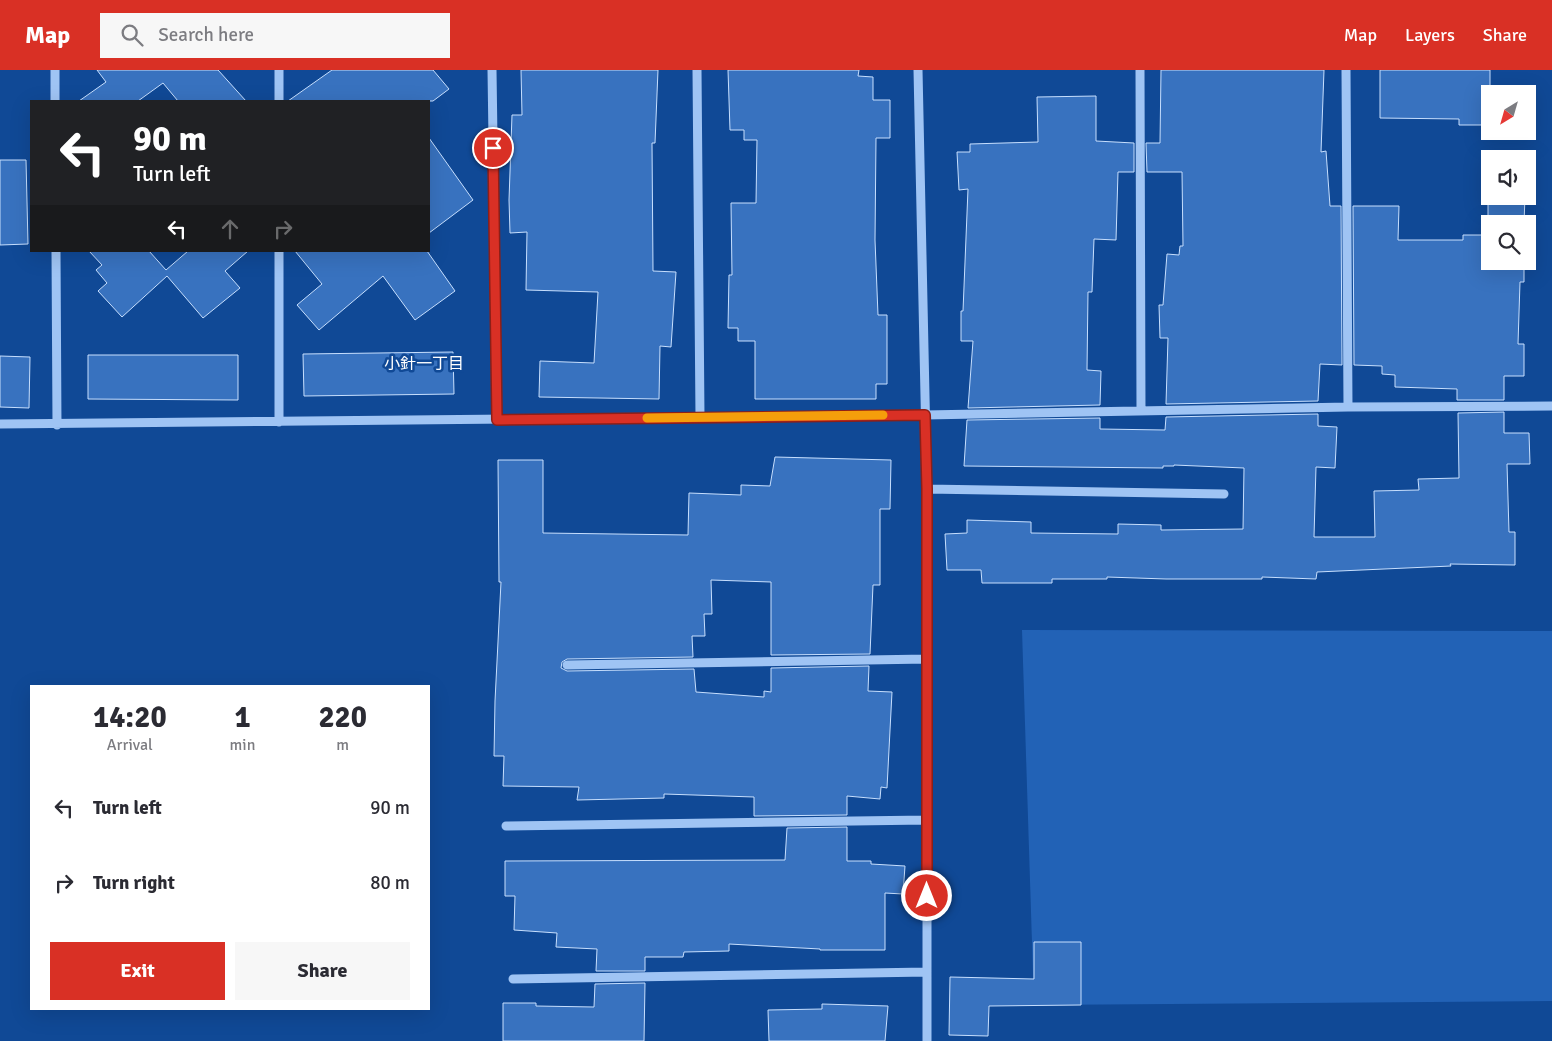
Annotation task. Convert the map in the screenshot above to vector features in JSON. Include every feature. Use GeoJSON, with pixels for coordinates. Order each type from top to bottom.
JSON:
{"type":"FeatureCollection","features":[{"type":"Feature","properties":{"kind":"street"},"geometry":{"type":"LineString","coordinates":[[55,70],[55,100]]}},
{"type":"Feature","properties":{"kind":"street"},"geometry":{"type":"LineString","coordinates":[[279,70],[279,100]]}},
{"type":"Feature","properties":{"kind":"street"},"geometry":{"type":"LineString","coordinates":[[492,70],[497,420]]}},
{"type":"Feature","properties":{"kind":"street"},"geometry":{"type":"LineString","coordinates":[[698,70],[700,417]]}},
{"type":"Feature","properties":{"kind":"street"},"geometry":{"type":"LineString","coordinates":[[918,70],[927,489],[927,1041]]}},
{"type":"Feature","properties":{"kind":"street"},"geometry":{"type":"LineString","coordinates":[[1140,70],[1141,411]]}},
{"type":"Feature","properties":{"kind":"street"},"geometry":{"type":"LineString","coordinates":[[1346,70],[1348,407]]}},
{"type":"Feature","properties":{"kind":"street"},"geometry":{"type":"LineString","coordinates":[[56,252],[56,425]]}},
{"type":"Feature","properties":{"kind":"street"},"geometry":{"type":"LineString","coordinates":[[279,252],[279,422]]}},
{"type":"Feature","properties":{"kind":"street"},"geometry":{"type":"LineString","coordinates":[[0,424],[497,420],[925,415],[1348,407],[1552,406]]}},
{"type":"Feature","properties":{"kind":"street"},"geometry":{"type":"LineString","coordinates":[[927,489],[1224,494]]}},
{"type":"Feature","properties":{"kind":"street"},"geometry":{"type":"LineString","coordinates":[[567,665],[927,659]]}},
{"type":"Feature","properties":{"kind":"street"},"geometry":{"type":"LineString","coordinates":[[506,826],[927,820]]}},
{"type":"Feature","properties":{"kind":"street"},"geometry":{"type":"LineString","coordinates":[[513,979],[927,972]]}},
{"type":"Feature","properties":{"kind":"shaded area"},"geometry":{"type":"Polygon","coordinates":[[[1022,630],[1552,631],[1552,1001],[1034,1005],[1022,630]]]}},
{"type":"Feature","properties":{"kind":"building"},"geometry":{"type":"Polygon","coordinates":[[[97,70],[218,70],[245,100],[177,100],[163,83],[139,100],[80,100],[106,82],[97,70]]]}},
{"type":"Feature","properties":{"kind":"building"},"geometry":{"type":"Polygon","coordinates":[[[332,70],[433,70],[449,89],[433,101],[289,100],[332,70]]]}},
{"type":"Feature","properties":{"kind":"building"},"geometry":{"type":"Polygon","coordinates":[[[521,70],[658,70],[655,143],[652,143],[653,271],[676,272],[671,347],[660,346],[659,399],[539,397],[540,361],[594,363],[598,292],[526,290],[527,232],[510,233],[509,200],[512,115],[522,115],[521,70]]]}},
{"type":"Feature","properties":{"kind":"building"},"geometry":{"type":"Polygon","coordinates":[[[728,70],[859,70],[858,76],[873,77],[873,100],[890,100],[890,138],[876,138],[875,240],[878,315],[887,315],[887,384],[876,384],[876,399],[755,399],[755,341],[738,341],[738,328],[728,328],[729,275],[732,275],[731,203],[756,203],[757,140],[744,140],[744,130],[730,130],[728,70]]]}},
{"type":"Feature","properties":{"kind":"building"},"geometry":{"type":"Polygon","coordinates":[[[1161,70],[1324,70],[1321,152],[1326,151],[1330,206],[1341,206],[1342,365],[1320,364],[1318,401],[1166,404],[1168,338],[1160,338],[1159,305],[1163,305],[1167,254],[1179,255],[1180,246],[1183,246],[1182,172],[1147,172],[1146,143],[1160,143],[1161,70]]]}},
{"type":"Feature","properties":{"kind":"building"},"geometry":{"type":"Polygon","coordinates":[[[1380,70],[1490,70],[1490,85],[1481,85],[1481,125],[1459,125],[1459,119],[1380,118],[1380,70]]]}},
{"type":"Feature","properties":{"kind":"building"},"geometry":{"type":"Polygon","coordinates":[[[1096,96],[1096,141],[1134,143],[1134,172],[1118,172],[1116,240],[1094,239],[1092,292],[1088,292],[1087,370],[1101,371],[1100,405],[968,408],[973,341],[961,341],[961,311],[963,311],[968,189],[959,190],[957,152],[970,152],[970,144],[1038,142],[1037,97],[1096,96]]]}},
{"type":"Feature","properties":{"kind":"building"},"geometry":{"type":"Polygon","coordinates":[[[430,139],[473,200],[430,232],[430,139]]]}},
{"type":"Feature","properties":{"kind":"building"},"geometry":{"type":"Polygon","coordinates":[[[0,160],[26,160],[28,244],[0,245],[0,160]]]}},
{"type":"Feature","properties":{"kind":"building"},"geometry":{"type":"Polygon","coordinates":[[[1488,205],[1525,205],[1524,215],[1488,215],[1488,205]]]}},
{"type":"Feature","properties":{"kind":"building"},"geometry":{"type":"Polygon","coordinates":[[[1353,206],[1399,206],[1398,240],[1463,240],[1463,235],[1481,235],[1481,270],[1524,270],[1524,282],[1520,282],[1518,344],[1524,344],[1524,376],[1504,376],[1504,400],[1457,400],[1457,389],[1395,387],[1395,375],[1382,374],[1382,366],[1354,365],[1353,206]]]}},
{"type":"Feature","properties":{"kind":"building"},"geometry":{"type":"Polygon","coordinates":[[[90,252],[150,252],[166,270],[187,252],[247,252],[225,271],[240,288],[203,318],[167,276],[122,317],[98,291],[107,283],[96,270],[102,265],[90,252]]]}},
{"type":"Feature","properties":{"kind":"building"},"geometry":{"type":"Polygon","coordinates":[[[296,252],[428,252],[455,291],[415,320],[383,276],[319,330],[297,305],[322,284],[296,252]]]}},
{"type":"Feature","properties":{"kind":"building"},"geometry":{"type":"Polygon","coordinates":[[[453,352],[454,394],[304,396],[303,354],[453,352]]]}},
{"type":"Feature","properties":{"kind":"building"},"geometry":{"type":"Polygon","coordinates":[[[88,355],[238,355],[238,400],[88,399],[88,355]]]}},
{"type":"Feature","properties":{"kind":"building"},"geometry":{"type":"Polygon","coordinates":[[[0,356],[30,357],[29,408],[0,407],[0,356]]]}},
{"type":"Feature","properties":{"kind":"building"},"geometry":{"type":"Polygon","coordinates":[[[1504,412],[1504,433],[1529,433],[1530,464],[1507,464],[1509,532],[1515,532],[1515,565],[1450,564],[1451,566],[1317,572],[1316,579],[1107,577],[1107,579],[1052,579],[1052,583],[982,583],[981,570],[947,570],[945,534],[967,533],[967,520],[1031,522],[1031,533],[1118,534],[1118,524],[1161,525],[1161,530],[1243,529],[1244,468],[1174,465],[1163,466],[1163,468],[964,466],[967,420],[1100,418],[1100,429],[1165,430],[1166,417],[1318,414],[1318,426],[1337,427],[1335,468],[1316,467],[1314,537],[1375,537],[1374,491],[1419,490],[1418,479],[1459,478],[1458,413],[1504,412]]]}},
{"type":"Feature","properties":{"kind":"building"},"geometry":{"type":"Polygon","coordinates":[[[775,457],[891,460],[890,509],[880,509],[880,585],[873,585],[870,654],[771,655],[771,582],[711,580],[712,614],[704,614],[705,636],[692,636],[693,657],[567,659],[562,662],[561,668],[567,671],[694,669],[696,692],[764,697],[764,691],[771,692],[771,668],[869,666],[868,691],[892,692],[887,788],[881,787],[880,799],[847,796],[847,815],[754,816],[754,797],[664,794],[664,798],[577,800],[579,787],[503,786],[504,756],[494,756],[501,582],[499,582],[498,460],[543,460],[543,533],[688,535],[689,493],[741,495],[741,485],[770,486],[775,457]]]}},
{"type":"Feature","properties":{"kind":"building"},"geometry":{"type":"Polygon","coordinates":[[[847,827],[847,861],[871,861],[871,864],[905,866],[903,894],[885,893],[885,950],[820,950],[729,944],[729,951],[684,952],[683,957],[645,957],[645,971],[596,971],[597,949],[556,947],[557,933],[514,930],[515,896],[505,896],[505,861],[785,860],[787,828],[847,827]]]}},
{"type":"Feature","properties":{"kind":"building"},"geometry":{"type":"Polygon","coordinates":[[[1034,942],[1081,942],[1081,1005],[989,1006],[988,1036],[949,1035],[950,977],[1034,979],[1034,942]]]}},
{"type":"Feature","properties":{"kind":"building"},"geometry":{"type":"Polygon","coordinates":[[[645,983],[644,1041],[503,1041],[503,1003],[536,1003],[536,1006],[594,1007],[595,984],[645,983]]]}},
{"type":"Feature","properties":{"kind":"building"},"geometry":{"type":"Polygon","coordinates":[[[822,1004],[888,1006],[885,1041],[769,1041],[768,1010],[822,1009],[822,1004]]]}},
{"type":"Feature","properties":{"kind":"slow traffic"},"geometry":{"type":"LineString","coordinates":[[647,418],[883,415]]}},
{"type":"Feature","properties":{"kind":"district","name":"小針一丁目"},"geometry":{"type":"Point","coordinates":[424,363]}},
{"type":"Feature","properties":{"kind":"route"},"geometry":{"type":"LineString","coordinates":[[493,148],[497,420],[925,415],[927,489],[927,896]]}}]}
